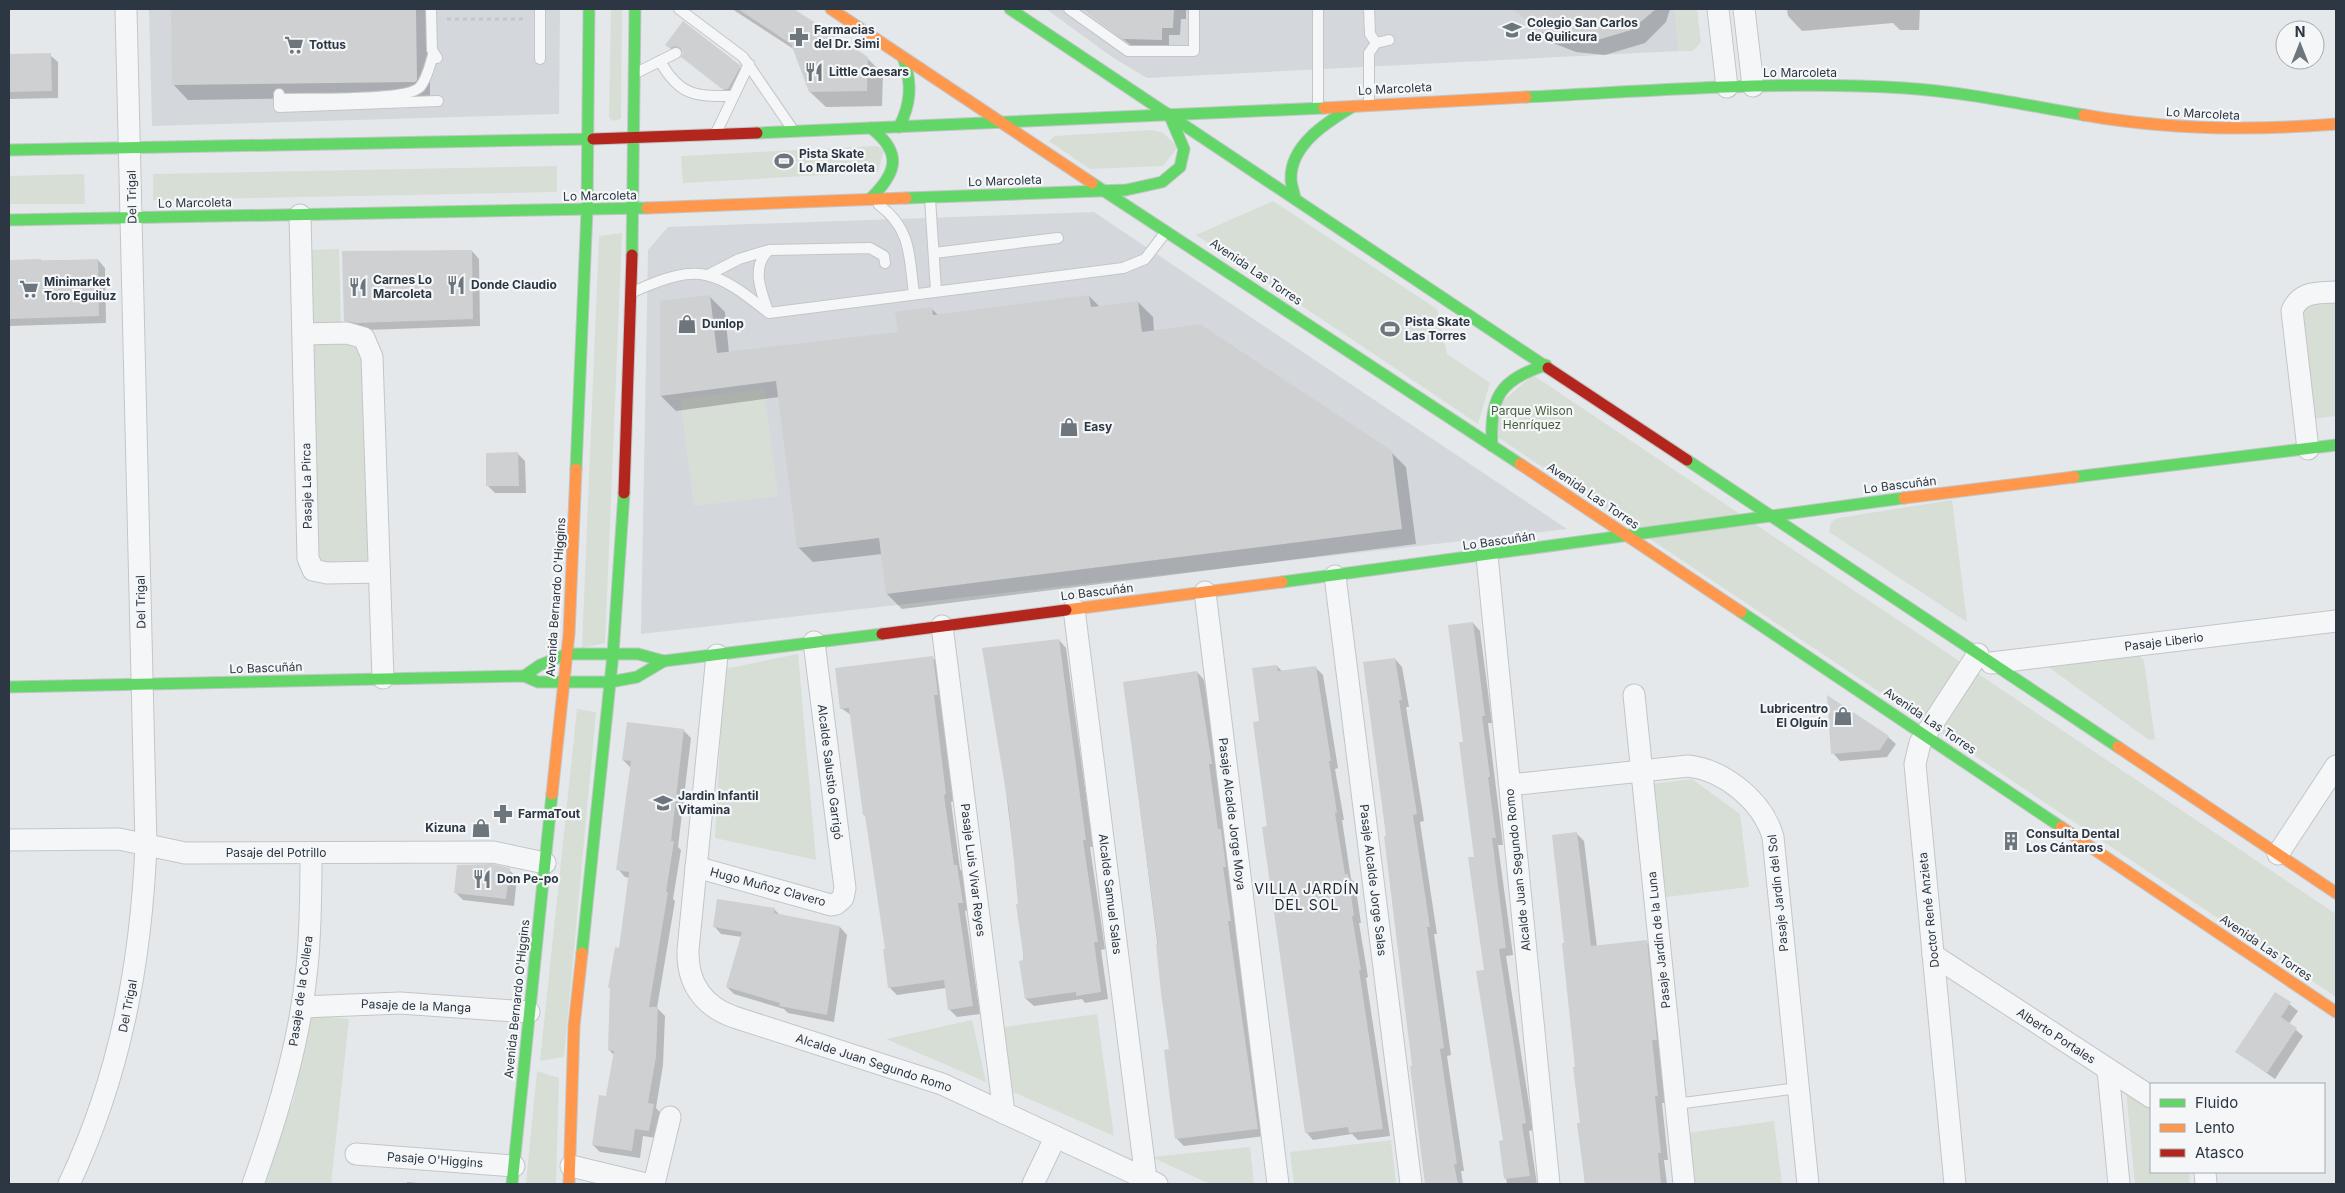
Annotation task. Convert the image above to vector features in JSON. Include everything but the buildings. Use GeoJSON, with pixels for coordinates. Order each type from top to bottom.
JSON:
{"type":"FeatureCollection","features":[{"type":"Feature","properties":{"kind":"main road","name":"Avenida Bernardo O'Higgins"},"geometry":{"type":"LineString","coordinates":[[513,1175],[566,654],[575,517],[587,210],[589,9]]}},
{"type":"Feature","properties":{"kind":"main road"},"geometry":{"type":"LineString","coordinates":[[570,1175],[574,1026],[613,654],[625,472],[633,210],[635,9]]}},
{"type":"Feature","properties":{"kind":"main road","name":"Avenida Las Torres"},"geometry":{"type":"LineString","coordinates":[[831,9],[904,60],[1167,230],[1630,537],[2336,1012]]}},
{"type":"Feature","properties":{"kind":"main road"},"geometry":{"type":"LineString","coordinates":[[1010,9],[2336,893]]}},
{"type":"Feature","properties":{"kind":"main road"},"geometry":{"type":"LineString","coordinates":[[899,127],[907,113],[911,96],[910,80],[904,60]]}},
{"type":"Feature","properties":{"kind":"main road","name":"Lo Marcoleta"},"geometry":{"type":"LineString","coordinates":[[9,150],[634,138],[1001,124],[1169,114],[1753,86],[1854,86],[1927,90],[2096,117],[2184,128],[2256,130],[2336,124]]}},
{"type":"Feature","properties":{"kind":"main road"},"geometry":{"type":"LineString","coordinates":[[1295,198],[1291,177],[1296,158],[1323,124],[1356,105]]}},
{"type":"Feature","properties":{"kind":"main road","name":"Lo Marcoleta"},"geometry":{"type":"LineString","coordinates":[[1233,124],[1261,110]]}},
{"type":"Feature","properties":{"kind":"main road"},"geometry":{"type":"LineString","coordinates":[[1169,114],[1183,144],[1183,163]]}},
{"type":"Feature","properties":{"kind":"main road"},"geometry":{"type":"LineString","coordinates":[[870,199],[887,184],[892,170],[890,147],[871,128]]}},
{"type":"Feature","properties":{"kind":"main road","name":"Lo Marcoleta"},"geometry":{"type":"LineString","coordinates":[[9,220],[633,210],[870,199],[1106,192],[1139,188],[1162,182],[1176,173],[1206,139],[1219,131]]}},
{"type":"Feature","properties":{"kind":"main road"},"geometry":{"type":"LineString","coordinates":[[1492,446],[1492,409],[1497,393],[1518,374],[1546,365]]}},
{"type":"Feature","properties":{"kind":"main road","name":"Lo Bascuñán"},"geometry":{"type":"LineString","coordinates":[[524,676],[540,665],[566,654],[638,654],[664,661],[716,655],[1630,537],[1769,515],[2336,445]]}},
{"type":"Feature","properties":{"kind":"main road","name":"Lo Bascuñán"},"geometry":{"type":"LineString","coordinates":[[9,687],[524,676],[538,682],[610,682],[637,677],[664,661]]}},
{"type":"Feature","properties":{"kind":"street","name":"Del Trigal"},"geometry":{"type":"LineString","coordinates":[[69,1184],[100,1113],[124,1031],[138,950],[146,845],[131,147],[126,9]]}},
{"type":"Feature","properties":{"kind":"street"},"geometry":{"type":"LineString","coordinates":[[1718,9],[1727,87]]}},
{"type":"Feature","properties":{"kind":"street"},"geometry":{"type":"LineString","coordinates":[[1744,9],[1753,86]]}},
{"type":"Feature","properties":{"kind":"street","name":"Pasaje La Pirca"},"geometry":{"type":"LineString","coordinates":[[300,215],[308,558],[313,570],[327,573],[379,572]]}},
{"type":"Feature","properties":{"kind":"street"},"geometry":{"type":"LineString","coordinates":[[2308,449],[2292,311],[2295,303],[2301,297],[2309,294],[2336,292]]}},
{"type":"Feature","properties":{"kind":"street"},"geometry":{"type":"LineString","coordinates":[[303,334],[348,333],[364,338],[372,357],[383,678]]}},
{"type":"Feature","properties":{"kind":"street","name":"Alcalde Juan Segundo Romo"},"geometry":{"type":"LineString","coordinates":[[1487,556],[1549,1184]]}},
{"type":"Feature","properties":{"kind":"street","name":"Pasaje Alcalde Jorge Salas"},"geometry":{"type":"LineString","coordinates":[[1335,576],[1411,1184]]}},
{"type":"Feature","properties":{"kind":"street","name":"Pasaje Alcalde Jorge Moya"},"geometry":{"type":"LineString","coordinates":[[1205,592],[1278,1184]]}},
{"type":"Feature","properties":{"kind":"street","name":"Alcalde Samuel Salas"},"geometry":{"type":"LineString","coordinates":[[1074,609],[1152,1182]]}},
{"type":"Feature","properties":{"kind":"street","name":"Pasaje Liberio"},"geometry":{"type":"LineString","coordinates":[[1985,659],[2336,622]]}},
{"type":"Feature","properties":{"kind":"street","name":"Pasaje Luis Vivar Reyes"},"geometry":{"type":"LineString","coordinates":[[942,626],[1004,1113]]}},
{"type":"Feature","properties":{"kind":"street","name":"Alcalde Salustio Garrigó"},"geometry":{"type":"LineString","coordinates":[[814,642],[845,888],[844,898],[840,901]]}},
{"type":"Feature","properties":{"kind":"street"},"geometry":{"type":"LineString","coordinates":[[696,867],[716,655]]}},
{"type":"Feature","properties":{"kind":"street","name":"Doctor René Anzieta"},"geometry":{"type":"LineString","coordinates":[[1955,1184],[1915,764],[1916,752],[1925,735],[1985,659]]}},
{"type":"Feature","properties":{"kind":"street","name":"Pasaje Jardín de la Luna"},"geometry":{"type":"LineString","coordinates":[[1634,695],[1684,1184]]}},
{"type":"Feature","properties":{"kind":"street","name":"Pasaje Jardín del Sol"},"geometry":{"type":"LineString","coordinates":[[1510,785],[1688,766],[1706,770],[1751,798],[1765,815],[1773,837],[1808,1184]]}},
{"type":"Feature","properties":{"kind":"street"},"geometry":{"type":"LineString","coordinates":[[2278,854],[2336,766]]}},
{"type":"Feature","properties":{"kind":"street","name":"Pasaje del Potrillo"},"geometry":{"type":"LineString","coordinates":[[9,840],[119,839],[186,853],[493,852],[544,863]]}},
{"type":"Feature","properties":{"kind":"street","name":"Pasaje de la Collera"},"geometry":{"type":"LineString","coordinates":[[253,1184],[288,1074],[302,1007],[310,937],[311,853]]}},
{"type":"Feature","properties":{"kind":"street","name":"Alcalde Juan Segundo Romo"},"geometry":{"type":"LineString","coordinates":[[696,867],[688,962],[693,984],[700,996],[721,1013],[915,1074],[968,1095],[1054,1138],[1152,1182]]}},
{"type":"Feature","properties":{"kind":"street","name":"Hugo Muñoz Clavero"},"geometry":{"type":"LineString","coordinates":[[696,867],[825,904],[831,905],[840,901]]}},
{"type":"Feature","properties":{"kind":"street","name":"Alberto Portales"},"geometry":{"type":"LineString","coordinates":[[1933,955],[2108,1070],[2119,1184]]}},
{"type":"Feature","properties":{"kind":"street","name":"Pasaje de la Manga"},"geometry":{"type":"LineString","coordinates":[[302,1007],[400,1003],[530,1012]]}},
{"type":"Feature","properties":{"kind":"street"},"geometry":{"type":"LineString","coordinates":[[2108,1070],[2150,1096]]}},
{"type":"Feature","properties":{"kind":"street"},"geometry":{"type":"LineString","coordinates":[[654,1184],[670,1117]]}},
{"type":"Feature","properties":{"kind":"street"},"geometry":{"type":"LineString","coordinates":[[1033,1184],[1054,1138]]}},
{"type":"Feature","properties":{"kind":"street","name":"Pasaje O'Higgins"},"geometry":{"type":"LineString","coordinates":[[356,1154],[513,1175]]}},
{"type":"Feature","properties":{"kind":"street"},"geometry":{"type":"LineString","coordinates":[[570,1175],[646,1184]]}},
{"type":"Feature","properties":{"kind":"lane"},"geometry":{"type":"LineString","coordinates":[[678,9],[749,64],[794,132]]}},
{"type":"Feature","properties":{"kind":"lane"},"geometry":{"type":"LineString","coordinates":[[1069,9],[1128,51],[1194,52],[1194,9]]}},
{"type":"Feature","properties":{"kind":"lane"},"geometry":{"type":"LineString","coordinates":[[1318,9],[1318,107]]}},
{"type":"Feature","properties":{"kind":"lane"},"geometry":{"type":"LineString","coordinates":[[1370,9],[1370,34],[1376,43]]}},
{"type":"Feature","properties":{"kind":"lane"},"geometry":{"type":"LineString","coordinates":[[431,14],[435,57],[419,88],[409,94],[373,97],[279,99],[438,101]]}},
{"type":"Feature","properties":{"kind":"lane"},"geometry":{"type":"LineString","coordinates":[[540,14],[540,59]]}},
{"type":"Feature","properties":{"kind":"lane"},"geometry":{"type":"LineString","coordinates":[[1368,104],[1369,53],[1376,43],[1388,40]]}},
{"type":"Feature","properties":{"kind":"lane"},"geometry":{"type":"LineString","coordinates":[[634,73],[676,54]]}},
{"type":"Feature","properties":{"kind":"lane"},"geometry":{"type":"LineString","coordinates":[[660,61],[672,80],[690,93],[704,96],[733,96]]}},
{"type":"Feature","properties":{"kind":"lane"},"geometry":{"type":"LineString","coordinates":[[715,134],[749,64]]}},
{"type":"Feature","properties":{"kind":"lane"},"geometry":{"type":"LineString","coordinates":[[930,197],[936,292]]}},
{"type":"Feature","properties":{"kind":"lane"},"geometry":{"type":"LineString","coordinates":[[870,199],[890,214],[907,239],[914,294]]}},
{"type":"Feature","properties":{"kind":"lane"},"geometry":{"type":"LineString","coordinates":[[631,292],[673,276],[708,275],[722,278],[769,313],[1123,268],[1145,259],[1167,230]]}},
{"type":"Feature","properties":{"kind":"lane"},"geometry":{"type":"LineString","coordinates":[[934,253],[1058,238]]}},
{"type":"Feature","properties":{"kind":"lane"},"geometry":{"type":"LineString","coordinates":[[708,275],[739,259],[769,250],[870,248],[884,256],[884,263]]}},
{"type":"Feature","properties":{"kind":"lane"},"geometry":{"type":"LineString","coordinates":[[769,250],[760,260],[759,273],[761,292],[769,313]]}},
{"type":"Feature","properties":{"kind":"lane"},"geometry":{"type":"LineString","coordinates":[[1676,1104],[1798,1088]]}},
{"type":"Feature","properties":{"kind":"path"},"geometry":{"type":"LineString","coordinates":[[431,14],[540,14]]}},
{"type":"Feature","properties":{"kind":"shaded area"},"geometry":{"type":"Polygon","coordinates":[[[149,9],[560,9],[559,114],[152,126],[149,9]]]}},
{"type":"Feature","properties":{"kind":"shaded area"},"geometry":{"type":"Polygon","coordinates":[[[1046,9],[1675,9],[1679,51],[1147,78],[1112,57],[1046,9]]]}},
{"type":"Feature","properties":{"kind":"shaded area"},"geometry":{"type":"Polygon","coordinates":[[[1094,212],[1567,529],[641,634],[648,250],[668,227],[1094,212]]]}},
{"type":"Feature","properties":{"kind":"green space"},"geometry":{"type":"Polygon","coordinates":[[[611,9],[622,9],[621,119],[612,121],[609,117],[611,9]]]}},
{"type":"Feature","properties":{"kind":"green space"},"geometry":{"type":"Polygon","coordinates":[[[1675,9],[1697,9],[1701,42],[1693,51],[1679,51],[1675,9]]]}},
{"type":"Feature","properties":{"kind":"green space"},"geometry":{"type":"Polygon","coordinates":[[[1152,130],[1163,133],[1178,147],[1163,166],[1090,169],[1049,141],[1055,136],[1152,130]]]}},
{"type":"Feature","properties":{"kind":"green space","name":"Pista Skate Lo Marcoleta"},"geometry":{"type":"Polygon","coordinates":[[[877,146],[884,150],[878,172],[683,183],[681,156],[877,146]]]}},
{"type":"Feature","properties":{"kind":"green space"},"geometry":{"type":"Polygon","coordinates":[[[557,166],[557,192],[153,200],[153,174],[557,166]]]}},
{"type":"Feature","properties":{"kind":"green space"},"geometry":{"type":"Polygon","coordinates":[[[84,174],[85,204],[9,204],[9,176],[84,174]]]}},
{"type":"Feature","properties":{"kind":"green space","name":"Pista Skate Las Torres"},"geometry":{"type":"Polygon","coordinates":[[[1273,201],[1437,309],[1447,354],[1490,383],[1478,424],[1196,235],[1273,201]]]}},
{"type":"Feature","properties":{"kind":"green space"},"geometry":{"type":"Polygon","coordinates":[[[622,233],[605,643],[582,648],[599,236],[622,233]]]}},
{"type":"Feature","properties":{"kind":"green space"},"geometry":{"type":"Polygon","coordinates":[[[339,249],[341,324],[363,324],[368,564],[313,565],[306,250],[339,249]]]}},
{"type":"Feature","properties":{"kind":"green space"},"geometry":{"type":"Polygon","coordinates":[[[2336,299],[2336,416],[2312,419],[2299,317],[2312,301],[2336,299]]]}},
{"type":"Feature","properties":{"kind":"green space","name":"Parque Wilson Henríquez"},"geometry":{"type":"Polygon","coordinates":[[[1533,375],[2336,914],[2336,997],[1499,438],[1498,405],[1533,375]]]}},
{"type":"Feature","properties":{"kind":"green space"},"geometry":{"type":"Polygon","coordinates":[[[764,389],[778,496],[694,506],[680,399],[764,389]]]}},
{"type":"Feature","properties":{"kind":"green space"},"geometry":{"type":"Polygon","coordinates":[[[1952,500],[1967,622],[1829,532],[1831,522],[1838,518],[1952,500]]]}},
{"type":"Feature","properties":{"kind":"green space"},"geometry":{"type":"Polygon","coordinates":[[[798,654],[816,860],[715,838],[724,669],[798,654]]]}},
{"type":"Feature","properties":{"kind":"green space"},"geometry":{"type":"Polygon","coordinates":[[[2138,654],[2144,661],[2155,739],[2149,740],[2047,666],[2138,654]]]}},
{"type":"Feature","properties":{"kind":"green space"},"geometry":{"type":"Polygon","coordinates":[[[577,709],[596,712],[564,1057],[540,1061],[577,709]]]}},
{"type":"Feature","properties":{"kind":"green space"},"geometry":{"type":"Polygon","coordinates":[[[1692,779],[1740,814],[1749,887],[1666,897],[1652,784],[1692,779]]]}},
{"type":"Feature","properties":{"kind":"green space"},"geometry":{"type":"Polygon","coordinates":[[[1097,1014],[1114,1136],[1013,1092],[1004,1027],[1097,1014]]]}},
{"type":"Feature","properties":{"kind":"green space"},"geometry":{"type":"Polygon","coordinates":[[[307,1015],[349,1019],[331,1184],[259,1184],[294,1099],[307,1015]]]}},
{"type":"Feature","properties":{"kind":"green space"},"geometry":{"type":"Polygon","coordinates":[[[972,1020],[986,1082],[886,1039],[972,1020]]]}},
{"type":"Feature","properties":{"kind":"green space"},"geometry":{"type":"Polygon","coordinates":[[[537,1071],[559,1078],[556,1184],[526,1184],[537,1071]]]}},
{"type":"Feature","properties":{"kind":"green space"},"geometry":{"type":"Polygon","coordinates":[[[2126,1091],[2150,1107],[2150,1173],[2189,1173],[2190,1184],[2135,1184],[2126,1091]]]}},
{"type":"Feature","properties":{"kind":"green space"},"geometry":{"type":"Polygon","coordinates":[[[1774,1121],[1782,1184],[1693,1184],[1687,1133],[1774,1121]]]}},
{"type":"Feature","properties":{"kind":"green space"},"geometry":{"type":"Polygon","coordinates":[[[1391,1140],[1396,1184],[1294,1184],[1290,1152],[1391,1140]]]}},
{"type":"Feature","properties":{"kind":"green space"},"geometry":{"type":"Polygon","coordinates":[[[1250,1147],[1254,1184],[1210,1184],[1151,1157],[1250,1147]]]}},
{"type":"Feature","properties":{"kind":"traffic: fast"},"geometry":{"type":"LineString","coordinates":[[576,469],[587,210],[589,9]]}},
{"type":"Feature","properties":{"kind":"traffic: fast"},"geometry":{"type":"LineString","coordinates":[[632,255],[635,9]]}},
{"type":"Feature","properties":{"kind":"traffic: fast"},"geometry":{"type":"LineString","coordinates":[[1010,9],[1548,368]]}},
{"type":"Feature","properties":{"kind":"traffic: fast"},"geometry":{"type":"LineString","coordinates":[[899,127],[906,110],[909,94],[907,69],[904,60]]}},
{"type":"Feature","properties":{"kind":"traffic: fast"},"geometry":{"type":"LineString","coordinates":[[1526,97],[1715,87],[1857,86],[1950,92],[2084,115]]}},
{"type":"Feature","properties":{"kind":"traffic: fast"},"geometry":{"type":"LineString","coordinates":[[1295,198],[1291,184],[1292,167],[1303,145],[1321,127],[1352,107]]}},
{"type":"Feature","properties":{"kind":"traffic: fast"},"geometry":{"type":"LineString","coordinates":[[757,133],[1324,108]]}},
{"type":"Feature","properties":{"kind":"traffic: fast"},"geometry":{"type":"LineString","coordinates":[[906,198],[1126,190],[1162,182],[1180,167],[1184,149],[1169,114]]}},
{"type":"Feature","properties":{"kind":"traffic: fast"},"geometry":{"type":"LineString","coordinates":[[870,199],[886,180],[891,172],[893,163],[888,146],[871,128]]}},
{"type":"Feature","properties":{"kind":"traffic: fast"},"geometry":{"type":"LineString","coordinates":[[9,150],[593,139]]}},
{"type":"Feature","properties":{"kind":"traffic: fast"},"geometry":{"type":"LineString","coordinates":[[1092,183],[1520,464]]}},
{"type":"Feature","properties":{"kind":"traffic: fast"},"geometry":{"type":"LineString","coordinates":[[9,220],[647,208]]}},
{"type":"Feature","properties":{"kind":"traffic: fast"},"geometry":{"type":"LineString","coordinates":[[1492,446],[1493,415],[1501,393],[1517,377],[1546,365]]}},
{"type":"Feature","properties":{"kind":"traffic: fast"},"geometry":{"type":"LineString","coordinates":[[2074,477],[2336,445]]}},
{"type":"Feature","properties":{"kind":"traffic: fast"},"geometry":{"type":"LineString","coordinates":[[1687,460],[2118,747]]}},
{"type":"Feature","properties":{"kind":"traffic: fast"},"geometry":{"type":"LineString","coordinates":[[582,953],[613,654],[624,493]]}},
{"type":"Feature","properties":{"kind":"traffic: fast"},"geometry":{"type":"LineString","coordinates":[[1282,582],[1904,498]]}},
{"type":"Feature","properties":{"kind":"traffic: fast"},"geometry":{"type":"LineString","coordinates":[[1741,612],[2061,827]]}},
{"type":"Feature","properties":{"kind":"traffic: fast"},"geometry":{"type":"LineString","coordinates":[[524,676],[540,665],[567,654],[638,654],[664,661],[882,634]]}},
{"type":"Feature","properties":{"kind":"traffic: fast"},"geometry":{"type":"LineString","coordinates":[[9,687],[524,676],[538,682],[610,682],[637,677],[664,661]]}},
{"type":"Feature","properties":{"kind":"traffic: fast"},"geometry":{"type":"LineString","coordinates":[[512,1184],[552,794]]}},
{"type":"Feature","properties":{"kind":"traffic: slow"},"geometry":{"type":"LineString","coordinates":[[831,9],[1092,183]]}},
{"type":"Feature","properties":{"kind":"traffic: slow"},"geometry":{"type":"LineString","coordinates":[[1324,108],[1526,97]]}},
{"type":"Feature","properties":{"kind":"traffic: slow"},"geometry":{"type":"LineString","coordinates":[[2084,115],[2147,124],[2210,128],[2273,128],[2336,124]]}},
{"type":"Feature","properties":{"kind":"traffic: slow"},"geometry":{"type":"LineString","coordinates":[[647,208],[906,198]]}},
{"type":"Feature","properties":{"kind":"traffic: slow"},"geometry":{"type":"LineString","coordinates":[[1520,464],[1741,612]]}},
{"type":"Feature","properties":{"kind":"traffic: slow"},"geometry":{"type":"LineString","coordinates":[[552,794],[569,634],[576,469]]}},
{"type":"Feature","properties":{"kind":"traffic: slow"},"geometry":{"type":"LineString","coordinates":[[1904,498],[2074,477]]}},
{"type":"Feature","properties":{"kind":"traffic: slow"},"geometry":{"type":"LineString","coordinates":[[1066,610],[1282,582]]}},
{"type":"Feature","properties":{"kind":"traffic: slow"},"geometry":{"type":"LineString","coordinates":[[2118,747],[2336,893]]}},
{"type":"Feature","properties":{"kind":"traffic: slow"},"geometry":{"type":"LineString","coordinates":[[2061,827],[2336,1012]]}},
{"type":"Feature","properties":{"kind":"traffic: slow"},"geometry":{"type":"LineString","coordinates":[[569,1184],[574,1026],[582,953]]}},
{"type":"Feature","properties":{"kind":"traffic: jam"},"geometry":{"type":"LineString","coordinates":[[593,139],[757,133]]}},
{"type":"Feature","properties":{"kind":"traffic: jam"},"geometry":{"type":"LineString","coordinates":[[624,493],[632,255]]}},
{"type":"Feature","properties":{"kind":"traffic: jam"},"geometry":{"type":"LineString","coordinates":[[1548,368],[1687,460]]}},
{"type":"Feature","properties":{"kind":"traffic: jam"},"geometry":{"type":"LineString","coordinates":[[882,634],[1066,610]]}},
{"type":"Feature","properties":{"kind":"place","name":"Colegio San Carlos de Quilicura"},"geometry":{"type":"Point","coordinates":[1512,30]}},
{"type":"Feature","properties":{"kind":"place","name":"Farmacias del Dr. Simi"},"geometry":{"type":"Point","coordinates":[799,37]}},
{"type":"Feature","properties":{"kind":"place","name":"Tottus"},"geometry":{"type":"Point","coordinates":[294,45]}},
{"type":"Feature","properties":{"kind":"place","name":"Little Caesars"},"geometry":{"type":"Point","coordinates":[814,72]}},
{"type":"Feature","properties":{"kind":"place","name":"Pista Skate Lo Marcoleta"},"geometry":{"type":"Point","coordinates":[784,161]}},
{"type":"Feature","properties":{"kind":"place","name":"Donde Claudio"},"geometry":{"type":"Point","coordinates":[456,285]}},
{"type":"Feature","properties":{"kind":"place","name":"Carnes Lo Marcoleta"},"geometry":{"type":"Point","coordinates":[358,287]}},
{"type":"Feature","properties":{"kind":"place","name":"Minimarket Toro Eguiluz"},"geometry":{"type":"Point","coordinates":[29,289]}},
{"type":"Feature","properties":{"kind":"place","name":"Dunlop"},"geometry":{"type":"Point","coordinates":[687,324]}},
{"type":"Feature","properties":{"kind":"place","name":"Pista Skate Las Torres"},"geometry":{"type":"Point","coordinates":[1390,329]}},
{"type":"Feature","properties":{"kind":"place","name":"Easy"},"geometry":{"type":"Point","coordinates":[1069,427]}},
{"type":"Feature","properties":{"kind":"place","name":"Lubricentro El Olguín"},"geometry":{"type":"Point","coordinates":[1843,716]}},
{"type":"Feature","properties":{"kind":"place","name":"Jardin Infantil Vitamina"},"geometry":{"type":"Point","coordinates":[663,803]}},
{"type":"Feature","properties":{"kind":"place","name":"FarmaTout"},"geometry":{"type":"Point","coordinates":[503,814]}},
{"type":"Feature","properties":{"kind":"place","name":"Kizuna"},"geometry":{"type":"Point","coordinates":[481,828]}},
{"type":"Feature","properties":{"kind":"place","name":"Consulta Dental Los Cántaros"},"geometry":{"type":"Point","coordinates":[2011,841]}},
{"type":"Feature","properties":{"kind":"place","name":"Don Pe-po"},"geometry":{"type":"Point","coordinates":[482,879]}},
{"type":"Feature","properties":{"kind":"district","name":"VILLA JARDÍN DEL SOL"},"geometry":{"type":"Point","coordinates":[1307,898]}}]}
